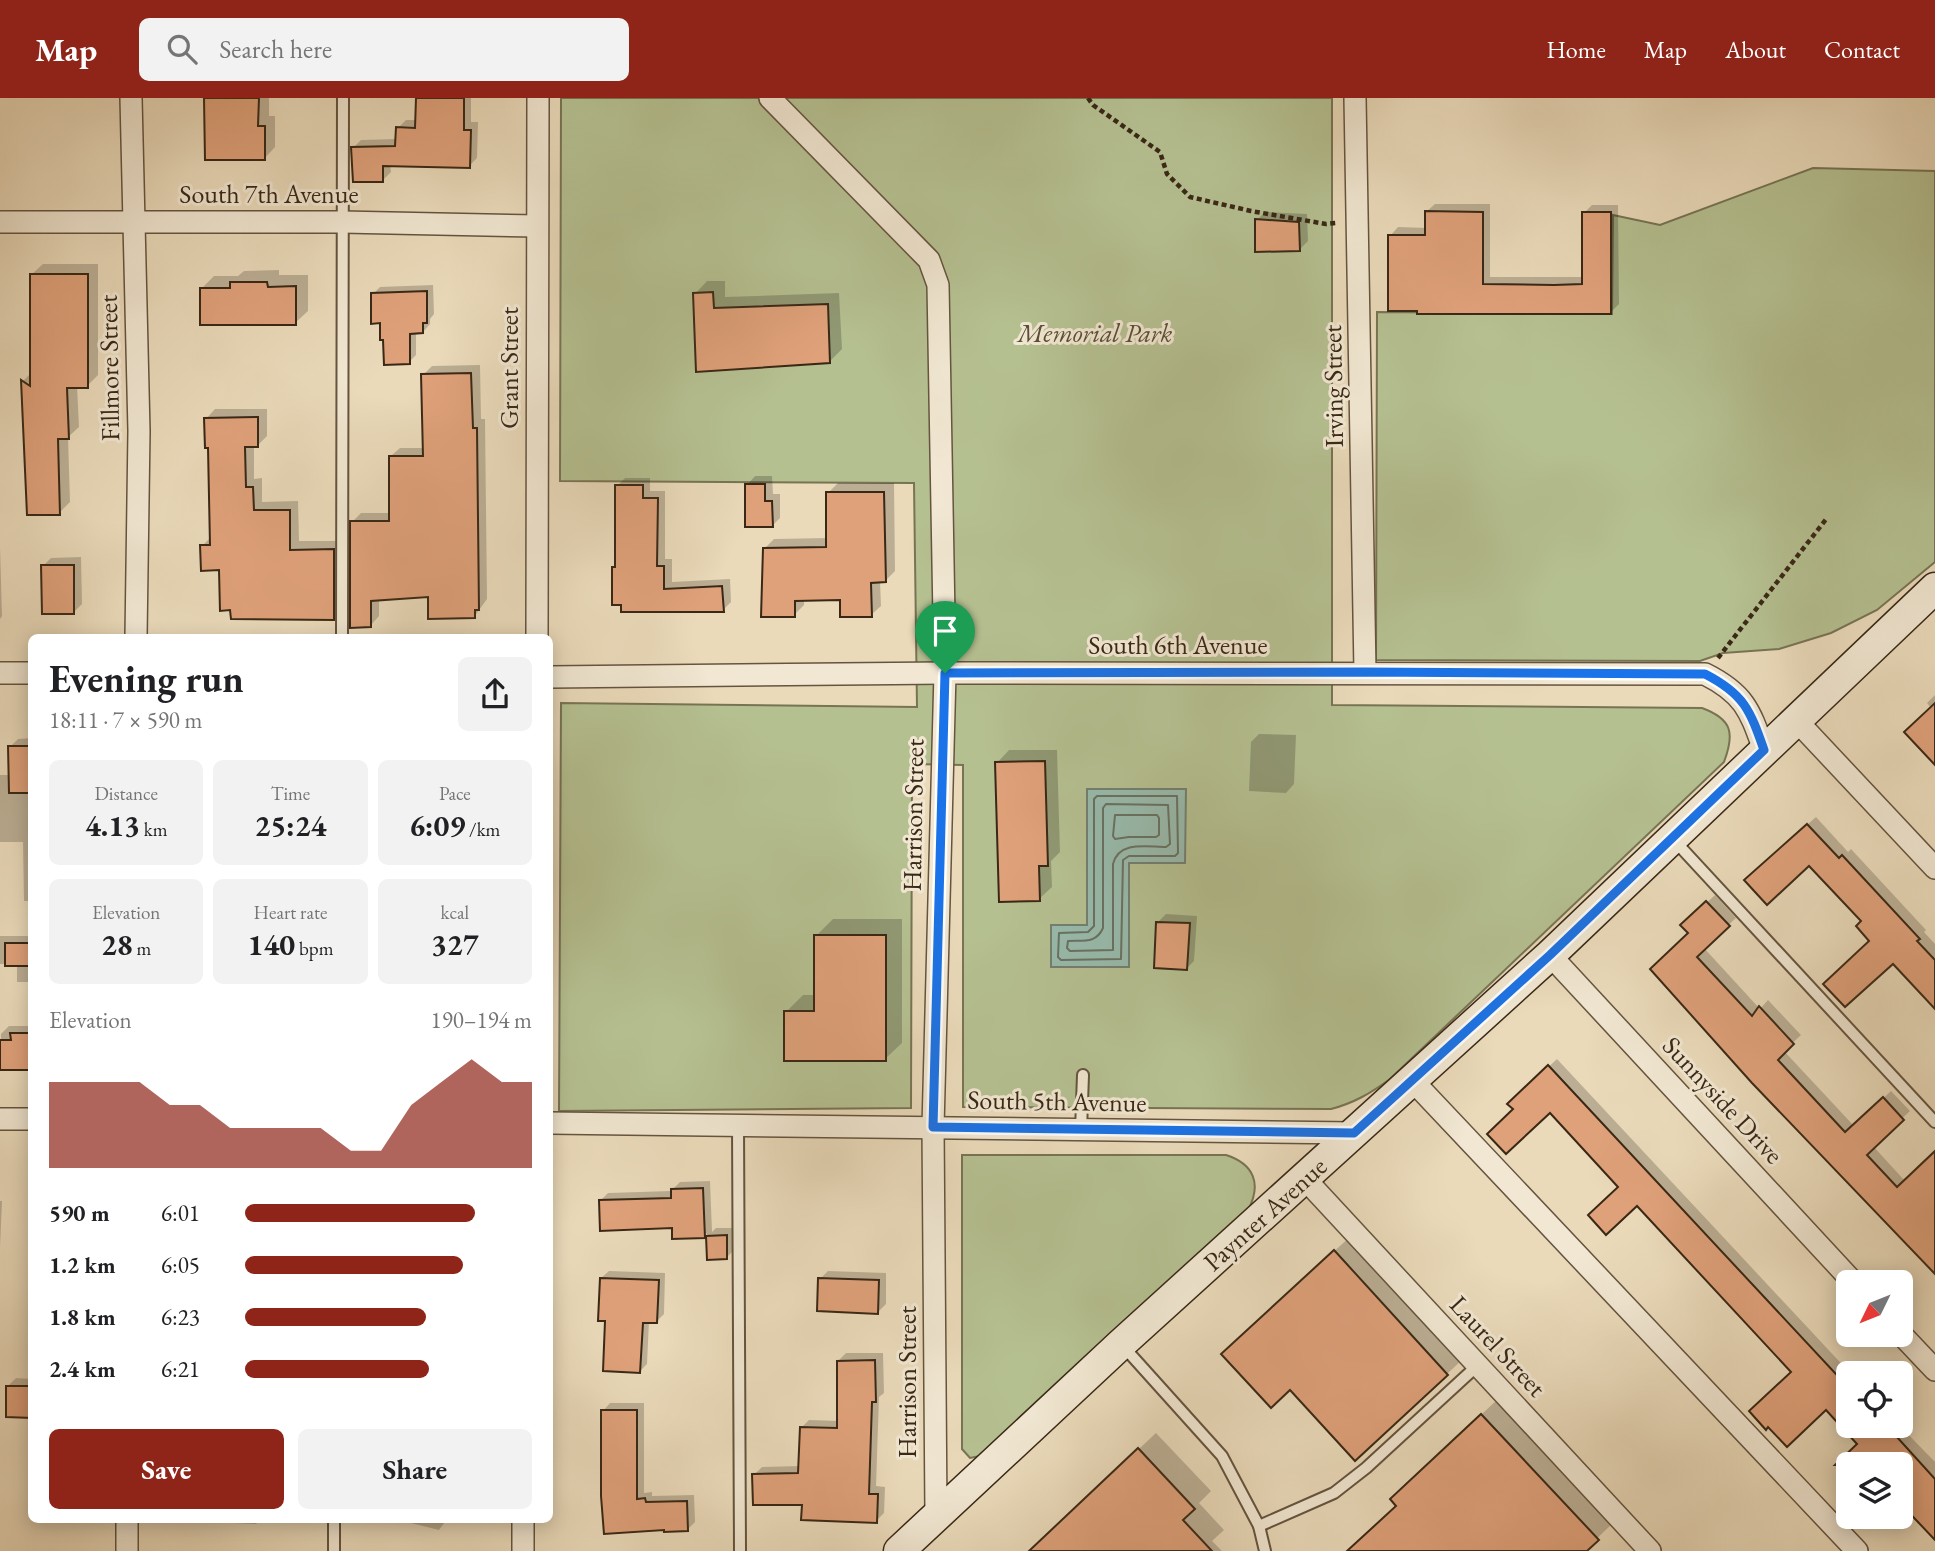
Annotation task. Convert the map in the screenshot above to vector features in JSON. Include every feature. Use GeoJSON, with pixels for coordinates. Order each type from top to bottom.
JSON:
{"type":"FeatureCollection","features":[{"type":"Feature","properties":{"kind":"street","name":"Fillmore Street"},"geometry":{"type":"LineString","coordinates":[[131,98],[139,431],[136,634]]}},
{"type":"Feature","properties":{"kind":"street","name":"Grant Street"},"geometry":{"type":"LineString","coordinates":[[537,634],[538,98]]}},
{"type":"Feature","properties":{"kind":"street","name":"Harrison Street"},"geometry":{"type":"LineString","coordinates":[[771,98],[929,260],[938,285],[945,673],[933,1127],[936,1515]]}},
{"type":"Feature","properties":{"kind":"street","name":"Irving Street"},"geometry":{"type":"LineString","coordinates":[[1355,98],[1365,672]]}},
{"type":"Feature","properties":{"kind":"street","name":"South 7th Avenue"},"geometry":{"type":"LineString","coordinates":[[0,222],[342,222],[537,226]]}},
{"type":"Feature","properties":{"kind":"street","name":"Paynter Avenue"},"geometry":{"type":"LineString","coordinates":[[899,1551],[1121,1344],[1550,955],[1796,720],[1931,599]]}},
{"type":"Feature","properties":{"kind":"street"},"geometry":{"type":"LineString","coordinates":[[0,673],[28,673]]}},
{"type":"Feature","properties":{"kind":"street","name":"South 6th Avenue"},"geometry":{"type":"LineString","coordinates":[[553,677],[945,673],[1705,674]]}},
{"type":"Feature","properties":{"kind":"street"},"geometry":{"type":"LineString","coordinates":[[1705,674],[1726,685],[1750,710],[1764,750]]}},
{"type":"Feature","properties":{"kind":"street"},"geometry":{"type":"LineString","coordinates":[[1796,720],[1935,868]]}},
{"type":"Feature","properties":{"kind":"street","name":"Sunnyside Drive"},"geometry":{"type":"LineString","coordinates":[[1550,955],[1842,1270]]}},
{"type":"Feature","properties":{"kind":"street"},"geometry":{"type":"LineString","coordinates":[[1412,1080],[1857,1551]]}},
{"type":"Feature","properties":{"kind":"street"},"geometry":{"type":"LineString","coordinates":[[0,1119],[28,1119]]}},
{"type":"Feature","properties":{"kind":"street","name":"South 5th Avenue"},"geometry":{"type":"LineString","coordinates":[[553,1123],[1354,1133]]}},
{"type":"Feature","properties":{"kind":"street","name":"Laurel Street"},"geometry":{"type":"LineString","coordinates":[[1305,1179],[1644,1549]]}},
{"type":"Feature","properties":{"kind":"street"},"geometry":{"type":"LineString","coordinates":[[1913,1347],[1935,1370]]}},
{"type":"Feature","properties":{"kind":"street"},"geometry":{"type":"LineString","coordinates":[[127,1523],[127,1551]]}},
{"type":"Feature","properties":{"kind":"street"},"geometry":{"type":"LineString","coordinates":[[523,1523],[523,1551]]}},
{"type":"Feature","properties":{"kind":"lane"},"geometry":{"type":"LineString","coordinates":[[342,634],[343,98]]}},
{"type":"Feature","properties":{"kind":"lane"},"geometry":{"type":"LineString","coordinates":[[1673,839],[1935,1122]]}},
{"type":"Feature","properties":{"kind":"lane"},"geometry":{"type":"LineString","coordinates":[[1081,1130],[1083,1075]]}},
{"type":"Feature","properties":{"kind":"lane"},"geometry":{"type":"LineString","coordinates":[[738,1125],[740,1551]]}},
{"type":"Feature","properties":{"kind":"lane"},"geometry":{"type":"LineString","coordinates":[[1121,1344],[1222,1456],[1259,1525],[1265,1551]]}},
{"type":"Feature","properties":{"kind":"lane"},"geometry":{"type":"LineString","coordinates":[[1259,1525],[1334,1493],[1366,1468],[1478,1365]]}},
{"type":"Feature","properties":{"kind":"lane"},"geometry":{"type":"LineString","coordinates":[[334,1523],[334,1551]]}},
{"type":"Feature","properties":{"kind":"path"},"geometry":{"type":"LineString","coordinates":[[1088,98],[1093,105],[1160,152],[1167,174],[1190,197],[1326,224],[1358,219]]}},
{"type":"Feature","properties":{"kind":"path"},"geometry":{"type":"LineString","coordinates":[[1705,674],[1827,518]]}},
{"type":"Feature","properties":{"kind":"green space","name":"Memorial Park"},"geometry":{"type":"Polygon","coordinates":[[[561,98],[1332,98],[1332,705],[1702,708],[1720,717],[1728,728],[1730,735],[1724,762],[1390,1079],[1362,1097],[1331,1109],[963,1107],[963,765],[912,764],[911,1108],[559,1111],[561,703],[917,707],[914,483],[560,481],[561,98]]]}},
{"type":"Feature","properties":{"kind":"green space"},"geometry":{"type":"Polygon","coordinates":[[[1813,168],[1935,171],[1935,562],[1877,610],[1831,633],[1779,649],[1723,653],[1700,661],[1376,660],[1377,312],[1612,314],[1613,215],[1660,225],[1813,168]]]}},
{"type":"Feature","properties":{"kind":"green space"},"geometry":{"type":"Polygon","coordinates":[[[962,1155],[1226,1155],[1236,1159],[1249,1170],[1255,1184],[1248,1210],[980,1456],[970,1458],[962,1449],[962,1155]]]}},
{"type":"Feature","properties":{"kind":"water"},"geometry":{"type":"Polygon","coordinates":[[[1087,789],[1186,789],[1185,863],[1129,863],[1129,967],[1051,967],[1051,925],[1087,925],[1087,789]]]}},
{"type":"Feature","properties":{"kind":"building"},"geometry":{"type":"Polygon","coordinates":[[[204,98],[259,98],[258,126],[265,126],[265,160],[205,160],[204,98]]]}},
{"type":"Feature","properties":{"kind":"building"},"geometry":{"type":"Polygon","coordinates":[[[416,98],[464,98],[464,130],[471,130],[470,168],[383,166],[383,182],[353,182],[351,147],[395,146],[396,127],[415,128],[416,98]]]}},
{"type":"Feature","properties":{"kind":"building"},"geometry":{"type":"Polygon","coordinates":[[[1425,211],[1483,212],[1483,284],[1554,285],[1582,284],[1582,212],[1611,212],[1611,314],[1417,314],[1417,311],[1388,311],[1388,235],[1425,235],[1425,211]]]}},
{"type":"Feature","properties":{"kind":"building"},"geometry":{"type":"Polygon","coordinates":[[[1255,219],[1299,222],[1300,251],[1255,252],[1255,219]]]}},
{"type":"Feature","properties":{"kind":"building"},"geometry":{"type":"Polygon","coordinates":[[[30,274],[88,274],[88,388],[67,388],[69,439],[58,439],[60,515],[27,515],[21,380],[30,386],[30,274]]]}},
{"type":"Feature","properties":{"kind":"building"},"geometry":{"type":"Polygon","coordinates":[[[230,282],[267,282],[268,287],[296,286],[296,325],[200,325],[200,288],[230,288],[230,282]]]}},
{"type":"Feature","properties":{"kind":"building"},"geometry":{"type":"Polygon","coordinates":[[[427,291],[427,323],[423,323],[423,333],[410,334],[410,364],[384,365],[380,323],[371,324],[371,293],[427,291]]]}},
{"type":"Feature","properties":{"kind":"building"},"geometry":{"type":"Polygon","coordinates":[[[713,292],[714,308],[828,304],[830,363],[696,372],[693,293],[713,292]]]}},
{"type":"Feature","properties":{"kind":"building"},"geometry":{"type":"Polygon","coordinates":[[[471,373],[473,428],[477,428],[479,610],[475,610],[475,618],[428,619],[428,597],[371,601],[371,627],[350,628],[350,521],[389,521],[389,456],[423,456],[421,374],[471,373]]]}},
{"type":"Feature","properties":{"kind":"building"},"geometry":{"type":"Polygon","coordinates":[[[258,417],[258,447],[245,447],[246,487],[253,487],[254,510],[290,510],[290,550],[334,549],[334,620],[231,619],[230,610],[220,611],[219,570],[201,571],[200,545],[210,545],[208,448],[205,448],[204,418],[258,417]]]}},
{"type":"Feature","properties":{"kind":"building"},"geometry":{"type":"Polygon","coordinates":[[[745,484],[765,484],[765,501],[772,501],[773,527],[745,527],[745,484]]]}},
{"type":"Feature","properties":{"kind":"building"},"geometry":{"type":"Polygon","coordinates":[[[615,485],[643,485],[643,498],[658,498],[657,566],[664,566],[664,589],[722,586],[724,612],[621,612],[621,605],[612,605],[615,485]]]}},
{"type":"Feature","properties":{"kind":"building"},"geometry":{"type":"Polygon","coordinates":[[[826,492],[884,492],[886,582],[871,583],[872,617],[840,617],[840,600],[795,601],[795,617],[761,617],[763,548],[826,547],[826,492]]]}},
{"type":"Feature","properties":{"kind":"building"},"geometry":{"type":"Polygon","coordinates":[[[41,565],[74,565],[74,614],[42,614],[41,565]]]}},
{"type":"Feature","properties":{"kind":"building"},"geometry":{"type":"Polygon","coordinates":[[[1935,703],[1935,765],[1904,732],[1935,703]]]}},
{"type":"Feature","properties":{"kind":"building"},"geometry":{"type":"Polygon","coordinates":[[[8,746],[28,746],[28,793],[9,793],[8,746]]]}},
{"type":"Feature","properties":{"kind":"building"},"geometry":{"type":"Polygon","coordinates":[[[1045,761],[1048,866],[1039,866],[1040,901],[999,902],[995,762],[1045,761]]]}},
{"type":"Feature","properties":{"kind":"building"},"geometry":{"type":"Polygon","coordinates":[[[1807,824],[1839,858],[1842,855],[1920,939],[1917,941],[1935,960],[1935,1009],[1893,964],[1845,1007],[1823,984],[1869,941],[1856,926],[1861,921],[1809,866],[1767,905],[1744,880],[1807,824]]]}},
{"type":"Feature","properties":{"kind":"building"},"geometry":{"type":"Polygon","coordinates":[[[1706,901],[1730,926],[1697,957],[1752,1016],[1759,1006],[1794,1044],[1778,1060],[1845,1132],[1883,1097],[1904,1120],[1867,1155],[1897,1187],[1935,1151],[1935,1274],[1752,1083],[1650,969],[1688,933],[1680,925],[1706,901]]]}},
{"type":"Feature","properties":{"kind":"building"},"geometry":{"type":"Polygon","coordinates":[[[1156,922],[1190,923],[1187,970],[1154,968],[1156,922]]]}},
{"type":"Feature","properties":{"kind":"building"},"geometry":{"type":"Polygon","coordinates":[[[814,935],[886,935],[886,1061],[784,1061],[784,1011],[814,1011],[814,935]]]}},
{"type":"Feature","properties":{"kind":"building"},"geometry":{"type":"Polygon","coordinates":[[[5,943],[28,943],[28,966],[5,966],[5,943]]]}},
{"type":"Feature","properties":{"kind":"building"},"geometry":{"type":"Polygon","coordinates":[[[10,1033],[28,1033],[28,1070],[0,1070],[0,1040],[11,1040],[10,1033]]]}},
{"type":"Feature","properties":{"kind":"building"},"geometry":{"type":"Polygon","coordinates":[[[1548,1065],[1836,1374],[1836,1421],[1826,1410],[1787,1447],[1768,1427],[1766,1430],[1749,1411],[1791,1372],[1637,1206],[1606,1235],[1588,1215],[1618,1187],[1550,1113],[1506,1154],[1487,1134],[1513,1109],[1507,1104],[1548,1065]]]}},
{"type":"Feature","properties":{"kind":"building"},"geometry":{"type":"Polygon","coordinates":[[[703,1188],[705,1238],[672,1239],[672,1228],[600,1231],[599,1200],[671,1198],[671,1189],[703,1188]]]}},
{"type":"Feature","properties":{"kind":"building"},"geometry":{"type":"Polygon","coordinates":[[[727,1235],[727,1259],[707,1260],[706,1236],[727,1235]]]}},
{"type":"Feature","properties":{"kind":"building"},"geometry":{"type":"Polygon","coordinates":[[[1334,1250],[1448,1375],[1355,1461],[1290,1390],[1271,1408],[1221,1354],[1334,1250]]]}},
{"type":"Feature","properties":{"kind":"building"},"geometry":{"type":"Polygon","coordinates":[[[600,1278],[659,1280],[657,1323],[643,1323],[640,1373],[603,1371],[605,1321],[598,1321],[600,1278]]]}},
{"type":"Feature","properties":{"kind":"building"},"geometry":{"type":"Polygon","coordinates":[[[818,1278],[879,1280],[878,1314],[817,1311],[818,1278]]]}},
{"type":"Feature","properties":{"kind":"building"},"geometry":{"type":"Polygon","coordinates":[[[875,1360],[876,1402],[872,1402],[869,1494],[878,1494],[877,1523],[801,1520],[802,1505],[753,1505],[752,1474],[798,1473],[800,1427],[837,1428],[837,1361],[875,1360]]]}},
{"type":"Feature","properties":{"kind":"building"},"geometry":{"type":"Polygon","coordinates":[[[6,1386],[28,1386],[28,1418],[6,1417],[6,1386]]]}},
{"type":"Feature","properties":{"kind":"building"},"geometry":{"type":"Polygon","coordinates":[[[601,1410],[637,1410],[637,1499],[645,1498],[646,1502],[687,1501],[688,1531],[604,1534],[601,1410]]]}},
{"type":"Feature","properties":{"kind":"building"},"geometry":{"type":"Polygon","coordinates":[[[1481,1414],[1599,1540],[1587,1551],[1347,1551],[1396,1506],[1390,1499],[1481,1414]]]}},
{"type":"Feature","properties":{"kind":"building"},"geometry":{"type":"Polygon","coordinates":[[[1852,1438],[1898,1438],[1911,1452],[1849,1452],[1857,1444],[1852,1438]]]}},
{"type":"Feature","properties":{"kind":"building"},"geometry":{"type":"Polygon","coordinates":[[[1138,1448],[1195,1509],[1183,1520],[1212,1551],[1029,1551],[1138,1448]]]}},
{"type":"Feature","properties":{"kind":"building"},"geometry":{"type":"Polygon","coordinates":[[[1913,1455],[1935,1479],[1935,1540],[1913,1517],[1913,1455]]]}},
{"type":"Feature","properties":{"kind":"route"},"geometry":{"type":"LineString","coordinates":[[945,673],[1705,674],[1726,685],[1750,710],[1764,750],[1550,955],[1354,1133],[933,1127],[945,673]]}}]}
